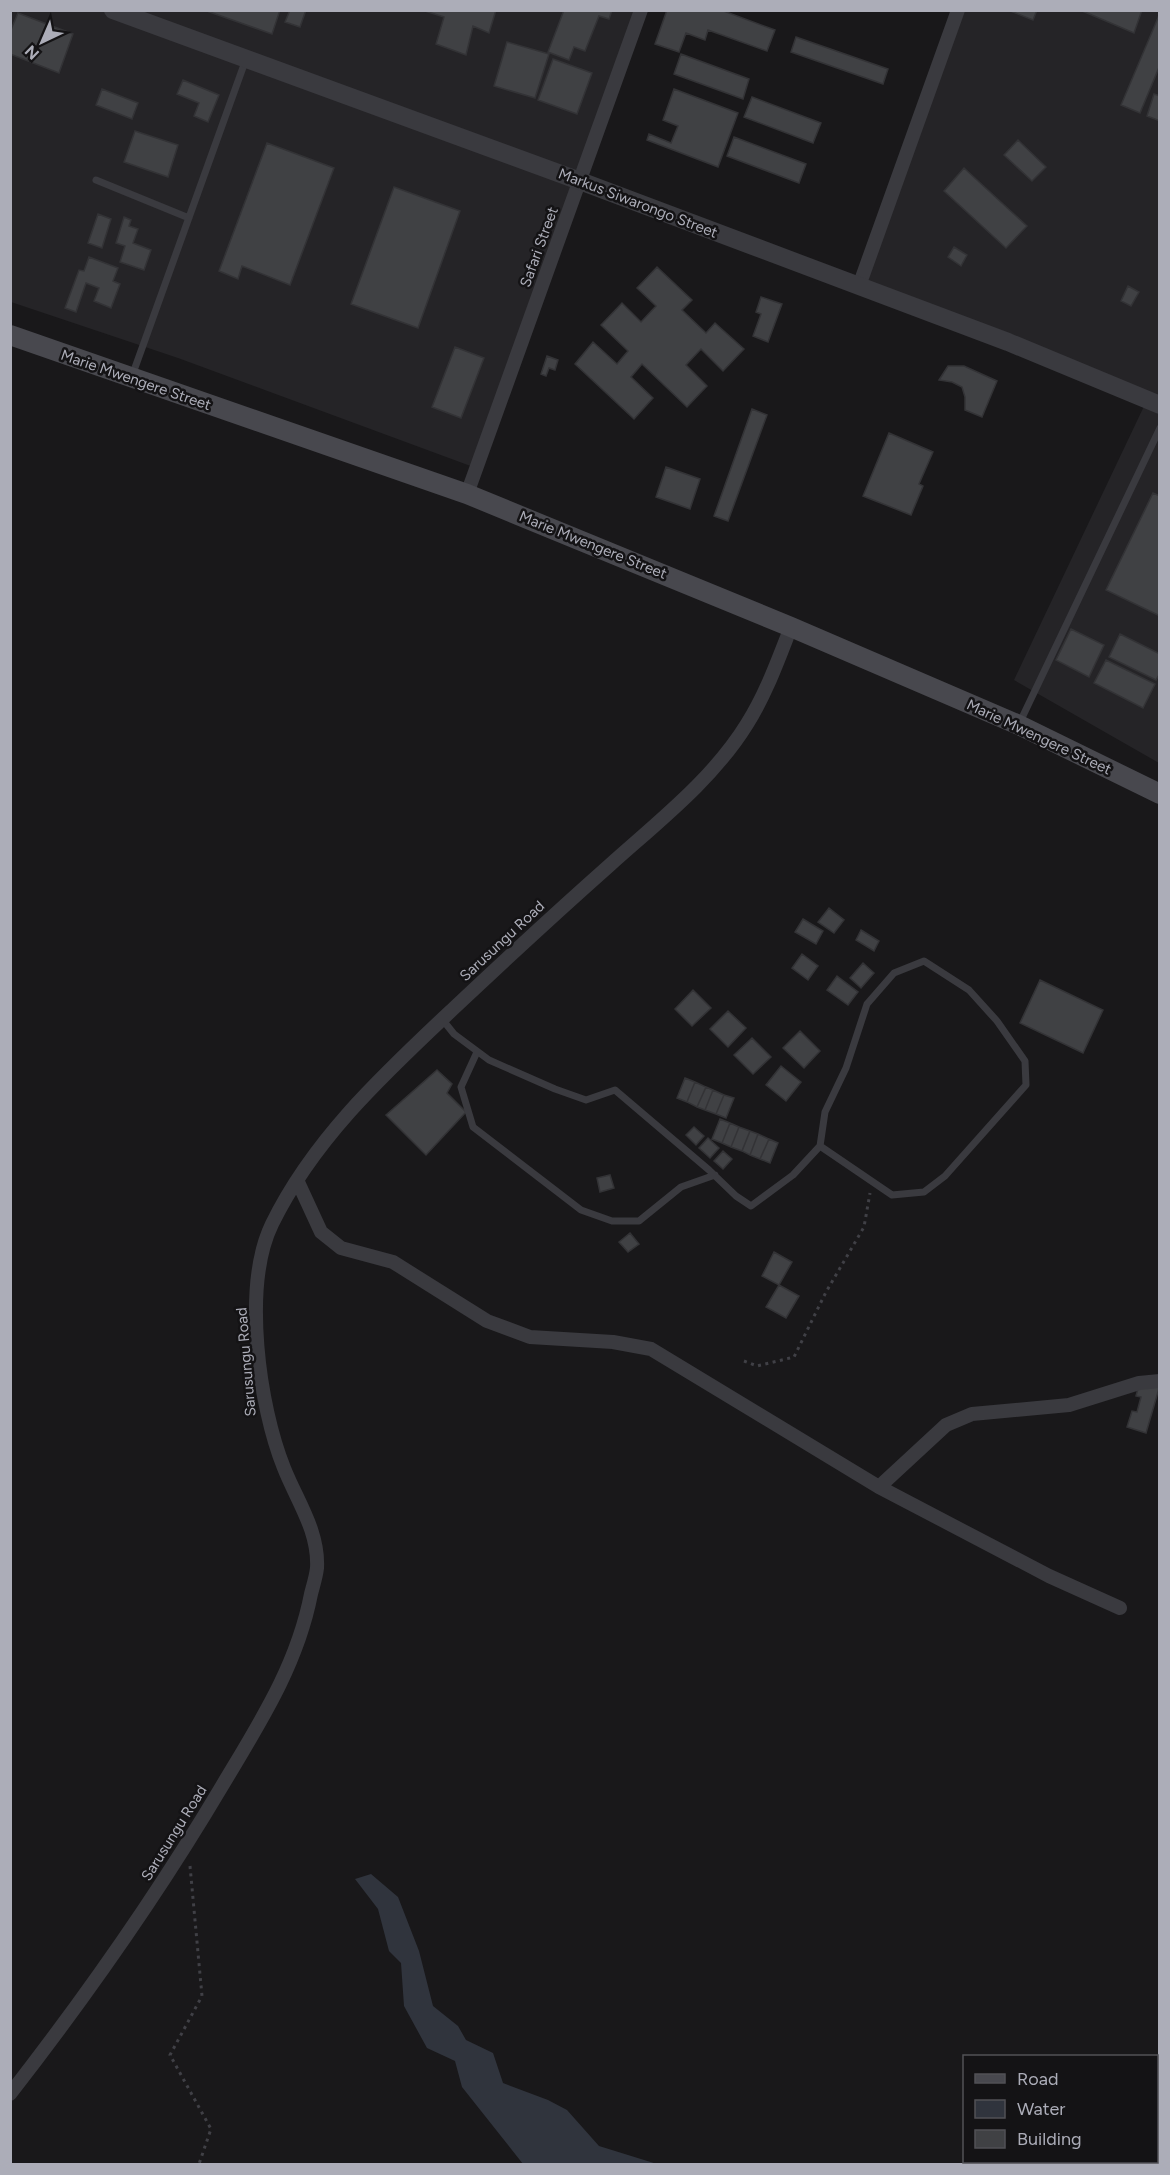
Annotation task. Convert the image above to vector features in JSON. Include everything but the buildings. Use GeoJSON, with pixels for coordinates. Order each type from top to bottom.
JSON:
{"type":"FeatureCollection","features":[{"type":"Feature","properties":{"kind":"main road","name":"Marie Mwengere Street"},"geometry":{"type":"LineString","coordinates":[[10,335],[467,494],[791,627],[1019,725],[1160,794]]}},
{"type":"Feature","properties":{"kind":"street","name":"Markus Siwarongo Street"},"geometry":{"type":"LineString","coordinates":[[113,10],[580,181],[1008,342],[1160,405]]}},
{"type":"Feature","properties":{"kind":"street","name":"Safari Street"},"geometry":{"type":"LineString","coordinates":[[467,494],[641,10]]}},
{"type":"Feature","properties":{"kind":"street"},"geometry":{"type":"LineString","coordinates":[[858,286],[957,10]]}},
{"type":"Feature","properties":{"kind":"street","name":"Sarusungu Road"},"geometry":{"type":"LineString","coordinates":[[10,2094],[108,1965],[189,1844],[291,1665],[306,1622],[317,1568],[315,1544],[309,1522],[284,1468],[269,1425],[260,1361],[256,1316],[258,1266],[270,1228],[297,1180],[334,1128],[442,1019],[543,924],[662,818],[721,759],[747,725],[766,689],[791,627]]}},
{"type":"Feature","properties":{"kind":"street"},"geometry":{"type":"LineString","coordinates":[[297,1180],[321,1232],[341,1248],[393,1262],[487,1321],[530,1338],[613,1342],[651,1349],[879,1487],[1049,1576],[1120,1608]]}},
{"type":"Feature","properties":{"kind":"street"},"geometry":{"type":"LineString","coordinates":[[879,1487],[946,1425],[972,1414],[1069,1405],[1139,1383],[1160,1381]]}},
{"type":"Feature","properties":{"kind":"lane"},"geometry":{"type":"LineString","coordinates":[[131,378],[246,59]]}},
{"type":"Feature","properties":{"kind":"lane"},"geometry":{"type":"LineString","coordinates":[[96,180],[189,218]]}},
{"type":"Feature","properties":{"kind":"lane"},"geometry":{"type":"LineString","coordinates":[[1019,725],[1160,428]]}},
{"type":"Feature","properties":{"kind":"lane"},"geometry":{"type":"LineString","coordinates":[[442,1019],[454,1034],[477,1052],[498,1065],[555,1089],[585,1100],[615,1090],[715,1175],[736,1196],[751,1206],[793,1174],[820,1146],[825,1112],[846,1068],[867,1004],[894,973],[924,961],[969,990],[997,1021],[1025,1061],[1026,1085],[945,1176],[924,1192],[892,1195],[820,1146]]}},
{"type":"Feature","properties":{"kind":"lane"},"geometry":{"type":"LineString","coordinates":[[477,1052],[461,1087],[473,1127],[581,1210],[612,1221],[639,1221],[681,1186],[715,1175]]}},
{"type":"Feature","properties":{"kind":"path"},"geometry":{"type":"LineString","coordinates":[[744,1361],[757,1366],[794,1357],[826,1292],[864,1227],[872,1182]]}},
{"type":"Feature","properties":{"kind":"path"},"geometry":{"type":"LineString","coordinates":[[189,1844],[202,1996],[170,2055],[211,2129],[199,2164]]}},
{"type":"Feature","properties":{"kind":"shaded area"},"geometry":{"type":"Polygon","coordinates":[[[11,11],[641,11],[580,181],[859,286],[958,11],[1159,11],[1159,763],[1014,680],[1146,402],[579,186],[476,468],[178,358],[11,302],[11,11]]]}},
{"type":"Feature","properties":{"kind":"water"},"geometry":{"type":"Polygon","coordinates":[[[371,1874],[398,1897],[419,1951],[433,2006],[458,2026],[466,2040],[493,2053],[503,2083],[548,2100],[567,2110],[599,2146],[657,2164],[523,2164],[462,2087],[455,2061],[427,2048],[404,2006],[401,1963],[389,1951],[378,1909],[355,1879],[371,1874]]]}}]}
